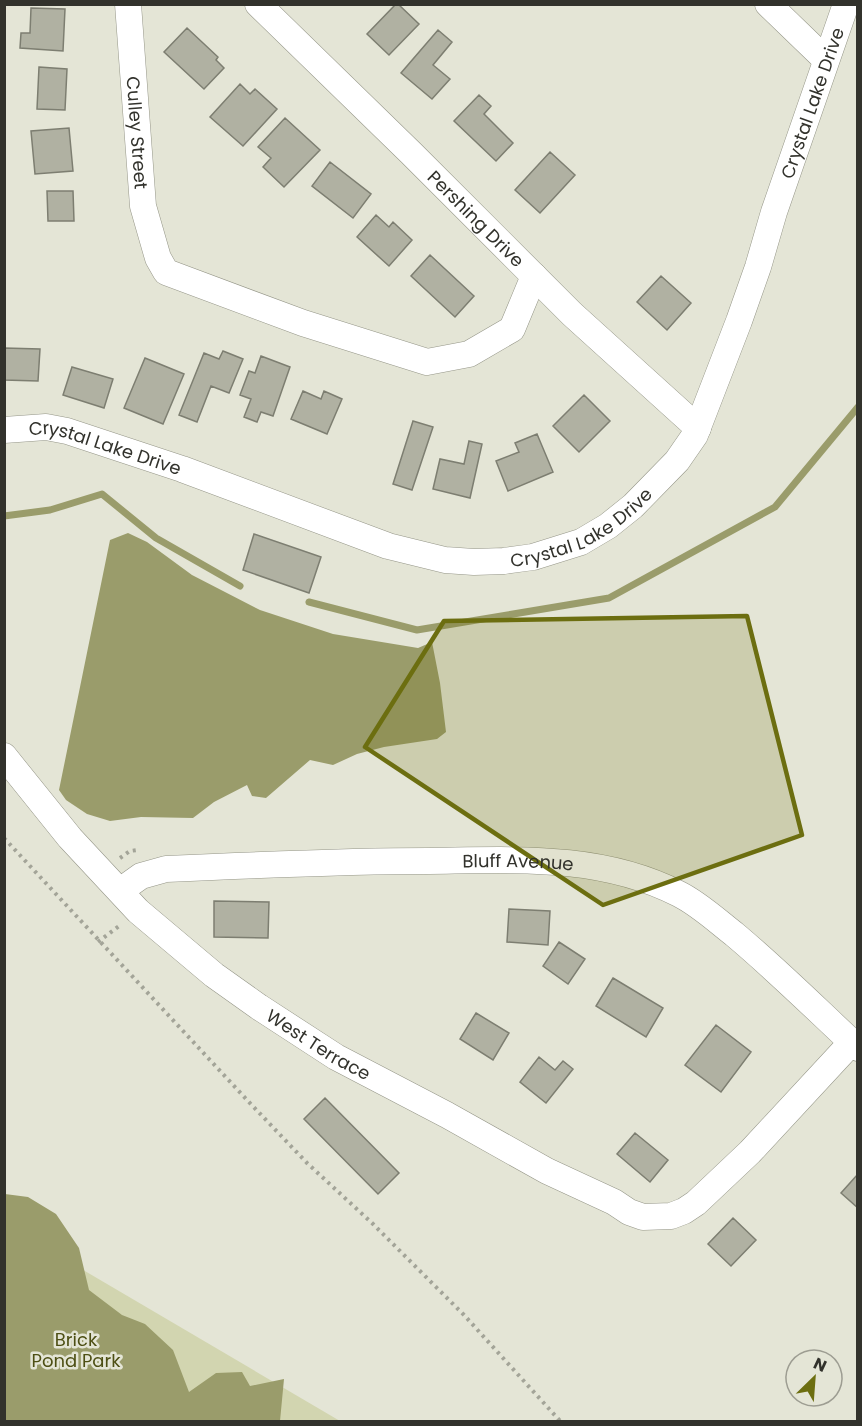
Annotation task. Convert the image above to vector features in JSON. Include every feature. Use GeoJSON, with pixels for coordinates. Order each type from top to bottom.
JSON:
{"type":"FeatureCollection","features":[{"type":"Feature","properties":{"kind":"street","name":"Culley Street"},"geometry":{"type":"LineString","coordinates":[[128,4],[143,206],[158,258],[166,272],[303,323],[427,362],[469,354],[512,329],[534,276]]}},
{"type":"Feature","properties":{"kind":"street","name":"Pershing Drive"},"geometry":{"type":"LineString","coordinates":[[258,4],[572,314],[698,428]]}},
{"type":"Feature","properties":{"kind":"street"},"geometry":{"type":"LineString","coordinates":[[768,4],[826,60]]}},
{"type":"Feature","properties":{"kind":"street","name":"Crystal Lake Drive"},"geometry":{"type":"LineString","coordinates":[[4,430],[46,427],[67,431],[182,469],[388,546],[445,560],[504,561],[533,557],[581,542],[633,506],[656,485],[677,461],[698,428],[758,267],[774,212],[846,4]]}},
{"type":"Feature","properties":{"kind":"street","name":"West Terrace"},"geometry":{"type":"LineString","coordinates":[[4,756],[70,838],[138,911],[206,968],[259,1007],[336,1057],[547,1171],[643,1217],[671,1216],[684,1211],[701,1198],[750,1152],[855,1045]]}},
{"type":"Feature","properties":{"kind":"street","name":"Bluff Avenue"},"geometry":{"type":"LineString","coordinates":[[120,891],[141,876],[166,869],[352,861],[570,862],[627,872],[681,895],[705,911],[756,952],[855,1045]]}},
{"type":"Feature","properties":{"kind":"path"},"geometry":{"type":"LineString","coordinates":[[4,838],[307,1163],[373,1224],[464,1315],[561,1422]]}},
{"type":"Feature","properties":{"kind":"highlighted area"},"geometry":{"type":"Polygon","coordinates":[[[747,616],[802,835],[603,905],[365,747],[444,621],[747,616]]]}},
{"type":"Feature","properties":{"kind":"green space","name":"Brick Pond Park"},"geometry":{"type":"Polygon","coordinates":[[[5,1224],[340,1421],[5,1422],[5,1224]]]}},
{"type":"Feature","properties":{"kind":"shaded area"},"geometry":{"type":"Polygon","coordinates":[[[128,533],[147,542],[192,575],[260,610],[333,634],[418,648],[432,642],[446,732],[437,739],[384,747],[357,754],[333,765],[310,760],[266,798],[252,796],[247,785],[214,802],[193,818],[141,817],[110,821],[87,814],[66,800],[59,790],[110,540],[128,533]]]}},
{"type":"Feature","properties":{"kind":"shaded area","name":"Brick Pond Park"},"geometry":{"type":"Polygon","coordinates":[[[5,1194],[28,1197],[56,1214],[79,1248],[89,1290],[122,1315],[145,1324],[173,1350],[189,1392],[216,1373],[242,1372],[250,1386],[284,1379],[280,1421],[5,1421],[5,1194]]]}},
{"type":"Feature","properties":{"kind":"building"},"geometry":{"type":"Polygon","coordinates":[[[396,4],[419,24],[389,55],[367,34],[396,4]]]}},
{"type":"Feature","properties":{"kind":"building"},"geometry":{"type":"Polygon","coordinates":[[[31,8],[65,9],[63,51],[20,48],[21,33],[30,33],[31,8]]]}},
{"type":"Feature","properties":{"kind":"building"},"geometry":{"type":"Polygon","coordinates":[[[187,28],[218,57],[216,60],[224,68],[204,89],[164,52],[187,28]]]}},
{"type":"Feature","properties":{"kind":"building"},"geometry":{"type":"Polygon","coordinates":[[[438,30],[452,42],[433,65],[450,79],[432,99],[401,73],[438,30]]]}},
{"type":"Feature","properties":{"kind":"building"},"geometry":{"type":"Polygon","coordinates":[[[39,67],[67,69],[65,110],[37,109],[39,67]]]}},
{"type":"Feature","properties":{"kind":"building"},"geometry":{"type":"Polygon","coordinates":[[[240,84],[250,94],[255,89],[277,109],[243,146],[210,117],[240,84]]]}},
{"type":"Feature","properties":{"kind":"building"},"geometry":{"type":"Polygon","coordinates":[[[479,95],[491,106],[484,114],[513,143],[496,161],[454,121],[479,95]]]}},
{"type":"Feature","properties":{"kind":"building"},"geometry":{"type":"Polygon","coordinates":[[[285,118],[320,150],[284,187],[263,167],[271,158],[258,147],[285,118]]]}},
{"type":"Feature","properties":{"kind":"building"},"geometry":{"type":"Polygon","coordinates":[[[69,128],[73,171],[35,174],[31,131],[69,128]]]}},
{"type":"Feature","properties":{"kind":"building"},"geometry":{"type":"Polygon","coordinates":[[[550,152],[575,175],[540,213],[515,190],[550,152]]]}},
{"type":"Feature","properties":{"kind":"building"},"geometry":{"type":"Polygon","coordinates":[[[330,162],[371,194],[353,218],[312,186],[330,162]]]}},
{"type":"Feature","properties":{"kind":"building"},"geometry":{"type":"Polygon","coordinates":[[[47,191],[73,191],[74,221],[48,221],[47,191]]]}},
{"type":"Feature","properties":{"kind":"building"},"geometry":{"type":"Polygon","coordinates":[[[376,215],[389,227],[393,222],[412,240],[389,266],[357,237],[376,215]]]}},
{"type":"Feature","properties":{"kind":"building"},"geometry":{"type":"Polygon","coordinates":[[[430,255],[474,296],[455,317],[411,276],[430,255]]]}},
{"type":"Feature","properties":{"kind":"building"},"geometry":{"type":"Polygon","coordinates":[[[661,276],[691,303],[667,330],[637,302],[661,276]]]}},
{"type":"Feature","properties":{"kind":"building"},"geometry":{"type":"Polygon","coordinates":[[[4,348],[40,349],[38,381],[4,380],[4,348]]]}},
{"type":"Feature","properties":{"kind":"building"},"geometry":{"type":"Polygon","coordinates":[[[223,351],[243,359],[229,393],[211,386],[197,422],[179,415],[204,353],[219,359],[223,351]]]}},
{"type":"Feature","properties":{"kind":"building"},"geometry":{"type":"Polygon","coordinates":[[[261,356],[290,367],[273,416],[261,412],[257,422],[244,417],[251,399],[240,395],[249,371],[255,373],[261,356]]]}},
{"type":"Feature","properties":{"kind":"building"},"geometry":{"type":"Polygon","coordinates":[[[145,358],[184,374],[163,424],[124,408],[145,358]]]}},
{"type":"Feature","properties":{"kind":"building"},"geometry":{"type":"Polygon","coordinates":[[[72,367],[113,379],[104,408],[63,395],[72,367]]]}},
{"type":"Feature","properties":{"kind":"building"},"geometry":{"type":"Polygon","coordinates":[[[303,391],[321,399],[324,391],[342,399],[327,434],[291,419],[303,391]]]}},
{"type":"Feature","properties":{"kind":"building"},"geometry":{"type":"Polygon","coordinates":[[[584,395],[610,421],[579,452],[553,426],[584,395]]]}},
{"type":"Feature","properties":{"kind":"building"},"geometry":{"type":"Polygon","coordinates":[[[413,421],[433,427],[412,490],[393,484],[413,421]]]}},
{"type":"Feature","properties":{"kind":"building"},"geometry":{"type":"Polygon","coordinates":[[[537,434],[553,472],[508,491],[496,461],[519,452],[515,443],[537,434]]]}},
{"type":"Feature","properties":{"kind":"building"},"geometry":{"type":"Polygon","coordinates":[[[469,441],[482,444],[470,498],[433,489],[440,459],[464,464],[469,441]]]}},
{"type":"Feature","properties":{"kind":"building"},"geometry":{"type":"Polygon","coordinates":[[[254,534],[321,557],[309,593],[243,570],[254,534]]]}},
{"type":"Feature","properties":{"kind":"building"},"geometry":{"type":"Polygon","coordinates":[[[214,901],[269,902],[268,938],[214,937],[214,901]]]}},
{"type":"Feature","properties":{"kind":"building"},"geometry":{"type":"Polygon","coordinates":[[[509,909],[550,911],[548,945],[507,942],[509,909]]]}},
{"type":"Feature","properties":{"kind":"building"},"geometry":{"type":"Polygon","coordinates":[[[559,942],[585,959],[568,984],[543,966],[559,942]]]}},
{"type":"Feature","properties":{"kind":"building"},"geometry":{"type":"Polygon","coordinates":[[[613,978],[663,1008],[646,1037],[596,1006],[613,978]]]}},
{"type":"Feature","properties":{"kind":"building"},"geometry":{"type":"Polygon","coordinates":[[[476,1013],[509,1033],[493,1060],[460,1039],[476,1013]]]}},
{"type":"Feature","properties":{"kind":"building"},"geometry":{"type":"Polygon","coordinates":[[[716,1025],[751,1052],[721,1092],[685,1065],[716,1025]]]}},
{"type":"Feature","properties":{"kind":"building"},"geometry":{"type":"Polygon","coordinates":[[[539,1057],[555,1070],[563,1061],[573,1069],[546,1103],[520,1082],[539,1057]]]}},
{"type":"Feature","properties":{"kind":"building"},"geometry":{"type":"Polygon","coordinates":[[[325,1098],[399,1173],[378,1194],[304,1119],[325,1098]]]}},
{"type":"Feature","properties":{"kind":"building"},"geometry":{"type":"Polygon","coordinates":[[[635,1133],[668,1160],[650,1182],[617,1154],[635,1133]]]}},
{"type":"Feature","properties":{"kind":"building"},"geometry":{"type":"Polygon","coordinates":[[[858,1174],[858,1208],[841,1193],[858,1174]]]}},
{"type":"Feature","properties":{"kind":"building"},"geometry":{"type":"Polygon","coordinates":[[[733,1218],[756,1240],[731,1266],[708,1244],[733,1218]]]}},
{"type":"Feature","properties":{"kind":"waterway"},"geometry":{"type":"LineString","coordinates":[[309,602],[417,630],[609,598],[775,507],[858,407]]}},
{"type":"Feature","properties":{"kind":"waterway"},"geometry":{"type":"LineString","coordinates":[[4,516],[50,510],[102,494],[156,538],[240,586]]}}]}
